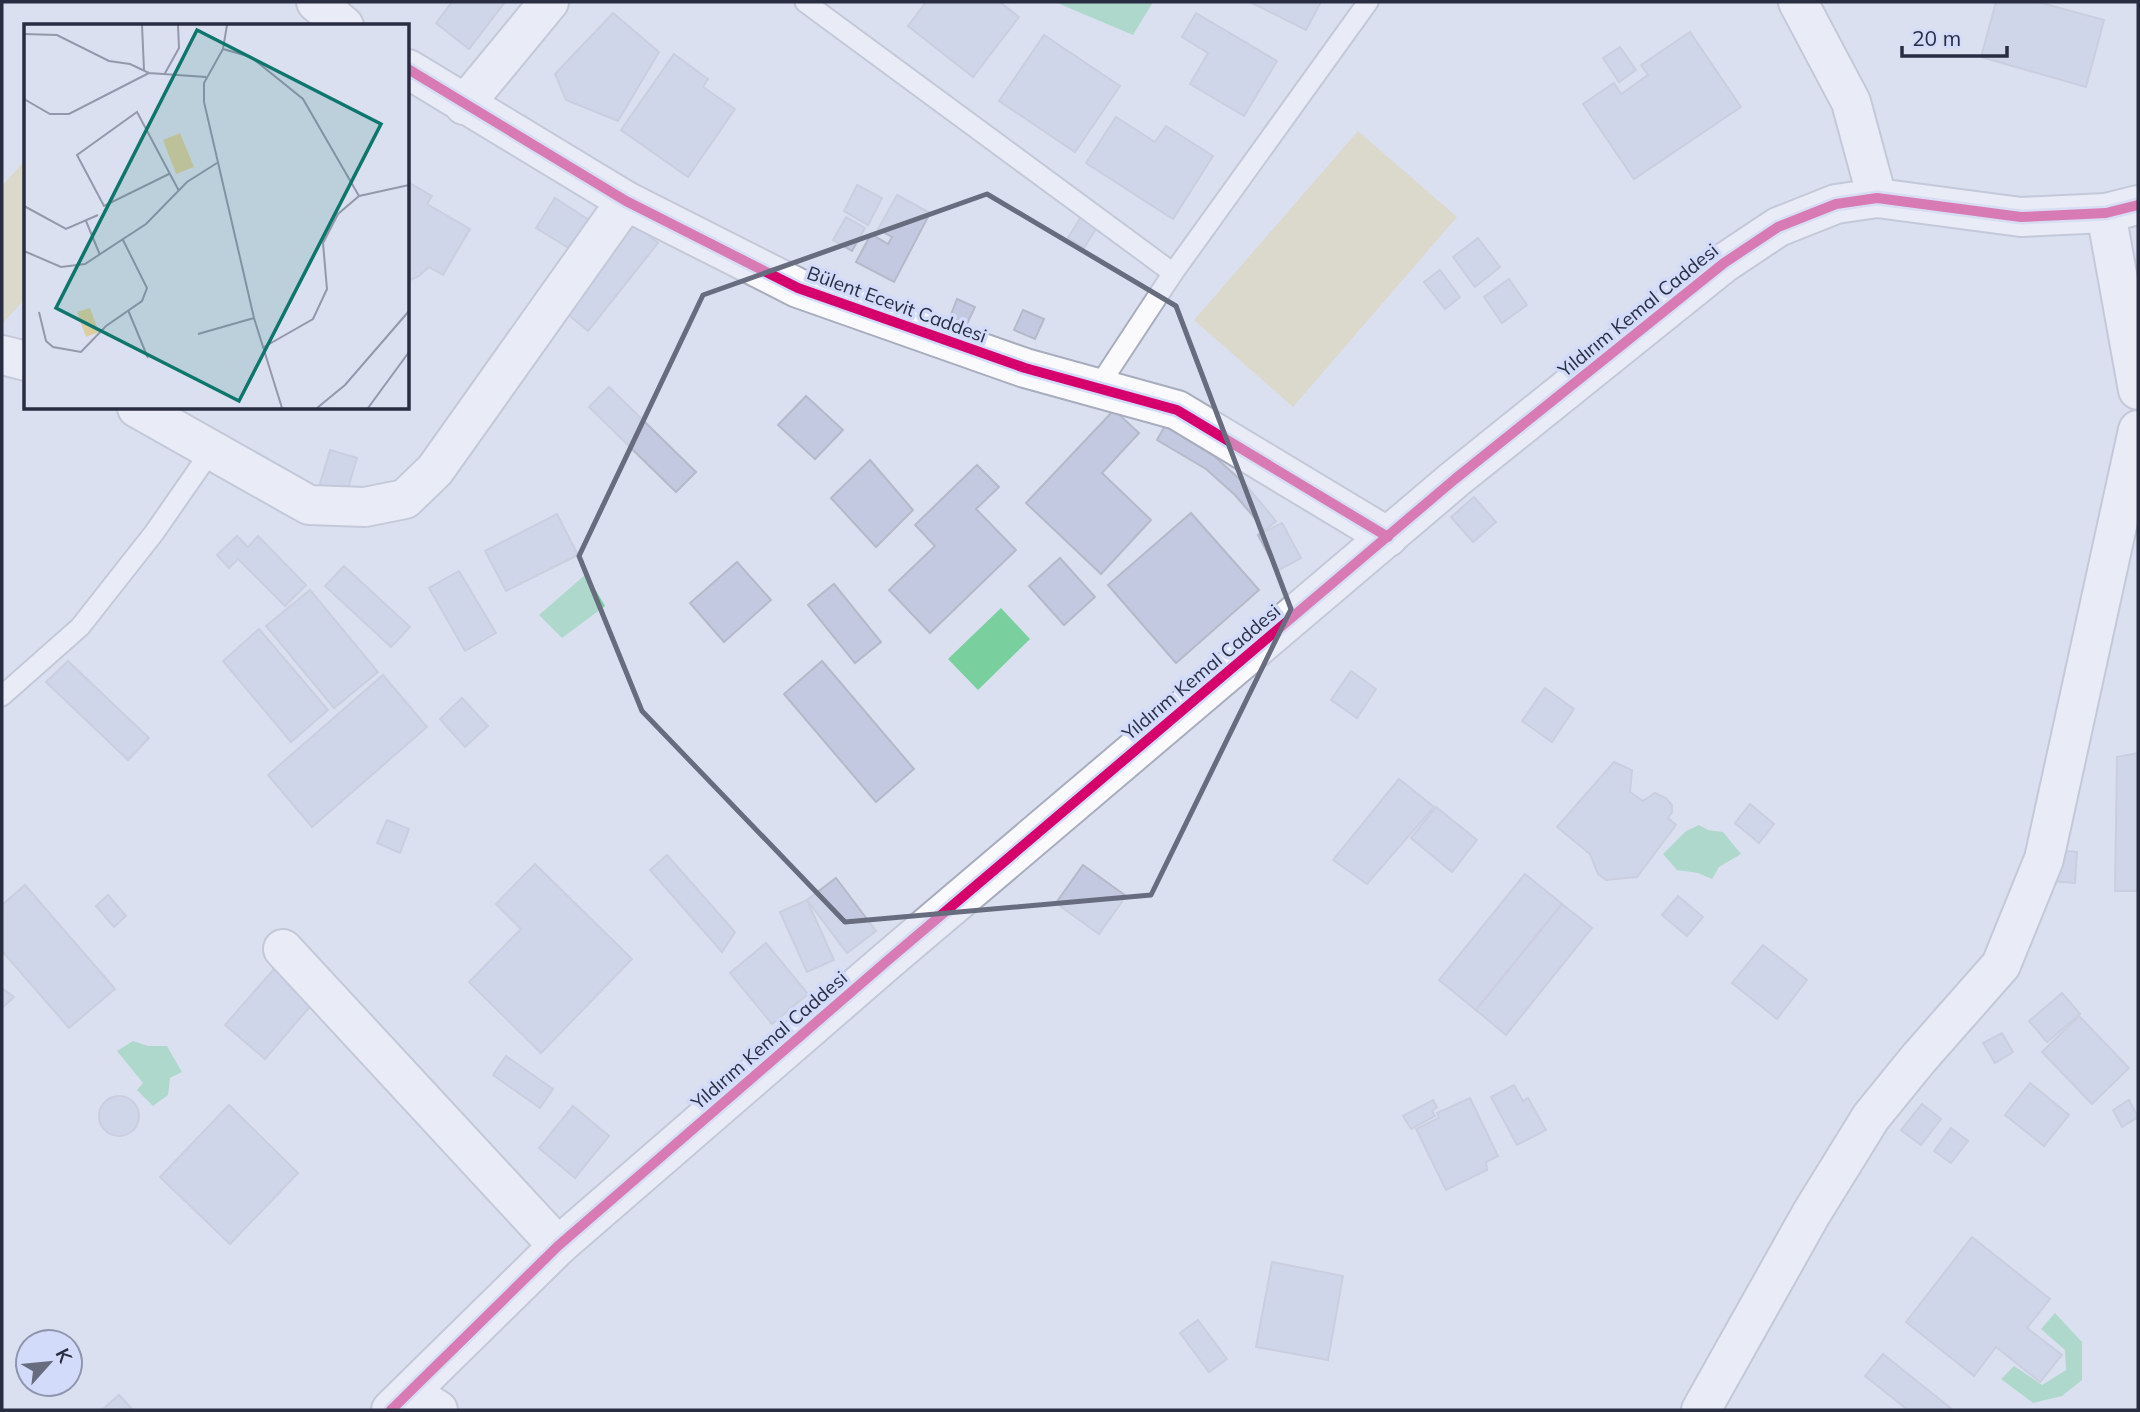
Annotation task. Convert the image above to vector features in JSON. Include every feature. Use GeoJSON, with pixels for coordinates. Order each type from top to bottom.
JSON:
{"type":"FeatureCollection","features":[{"type":"Feature","properties":{"kind":"street"},"geometry":{"type":"LineString","coordinates":[[316,2],[342,24]]}},
{"type":"Feature","properties":{"kind":"street"},"geometry":{"type":"LineString","coordinates":[[464,105],[549,2]]}},
{"type":"Feature","properties":{"kind":"street"},"geometry":{"type":"LineString","coordinates":[[1798,2],[1851,102],[1877,198]]}},
{"type":"Feature","properties":{"kind":"street","name":"Bülent Ecevit Caddesi"},"geometry":{"type":"LineString","coordinates":[[410,70],[626,201],[798,288],[1025,368],[1177,410],[1388,537]]}},
{"type":"Feature","properties":{"kind":"street","name":"Yıldırım Kemal Caddesi"},"geometry":{"type":"LineString","coordinates":[[414,1404],[558,1245],[887,961],[1455,480],[1724,263],[1778,227],[1836,204],[1877,198],[2021,216],[2122,209]]}},
{"type":"Feature","properties":{"kind":"street"},"geometry":{"type":"LineString","coordinates":[[140,410],[309,505],[365,506],[405,499],[435,470],[626,201]]}},
{"type":"Feature","properties":{"kind":"street"},"geometry":{"type":"LineString","coordinates":[[2122,209],[2138,390]]}},
{"type":"Feature","properties":{"kind":"street"},"geometry":{"type":"LineString","coordinates":[[2,355],[24,360]]}},
{"type":"Feature","properties":{"kind":"street"},"geometry":{"type":"LineString","coordinates":[[1701,1410],[1811,1214],[1871,1117],[2001,965],[2044,859],[2138,430]]}},
{"type":"Feature","properties":{"kind":"street"},"geometry":{"type":"LineString","coordinates":[[283,949],[558,1245]]}},
{"type":"Feature","properties":{"kind":"lane"},"geometry":{"type":"LineString","coordinates":[[805,2],[1173,273]]}},
{"type":"Feature","properties":{"kind":"lane"},"geometry":{"type":"LineString","coordinates":[[1098,387],[1173,273],[1368,2]]}},
{"type":"Feature","properties":{"kind":"lane"},"geometry":{"type":"LineString","coordinates":[[2,696],[80,627],[154,533],[211,451]]}},
{"type":"Feature","properties":{"kind":"highlighted area"},"geometry":{"type":"Polygon","coordinates":[[[987,194],[1176,306],[1291,609],[1151,895],[845,922],[642,711],[579,556],[703,295],[987,194]]]}},
{"type":"Feature","properties":{"kind":"shaded area"},"geometry":{"type":"Polygon","coordinates":[[[1055,2],[1153,2],[1133,35],[1055,2]]]}},
{"type":"Feature","properties":{"kind":"shaded area"},"geometry":{"type":"Polygon","coordinates":[[[1358,131],[1457,217],[1293,407],[1194,320],[1358,131]]]}},
{"type":"Feature","properties":{"kind":"shaded area"},"geometry":{"type":"Polygon","coordinates":[[[24,161],[24,300],[2,324],[2,186],[24,161]]]}},
{"type":"Feature","properties":{"kind":"shaded area"},"geometry":{"type":"Polygon","coordinates":[[[586,574],[605,606],[562,638],[539,615],[586,574]]]}},
{"type":"Feature","properties":{"kind":"shaded area"},"geometry":{"type":"Polygon","coordinates":[[[1001,608],[1030,639],[978,690],[948,659],[1001,608]]]}},
{"type":"Feature","properties":{"kind":"shaded area"},"geometry":{"type":"Polygon","coordinates":[[[1699,825],[1708,830],[1723,832],[1741,854],[1719,867],[1712,879],[1698,873],[1677,870],[1663,854],[1686,831],[1699,825]]]}},
{"type":"Feature","properties":{"kind":"shaded area"},"geometry":{"type":"Polygon","coordinates":[[[133,1041],[148,1046],[167,1046],[182,1072],[170,1078],[168,1095],[153,1106],[137,1090],[143,1083],[117,1051],[133,1041]]]}},
{"type":"Feature","properties":{"kind":"shaded area"},"geometry":{"type":"Polygon","coordinates":[[[2055,1313],[2082,1342],[2082,1380],[2062,1396],[2033,1403],[2001,1379],[2014,1366],[2042,1385],[2066,1370],[2065,1350],[2041,1329],[2055,1313]]]}},
{"type":"Feature","properties":{"kind":"building"},"geometry":{"type":"Polygon","coordinates":[[[452,2],[505,2],[469,49],[436,23],[452,2]]]}},
{"type":"Feature","properties":{"kind":"building"},"geometry":{"type":"Polygon","coordinates":[[[926,2],[1000,2],[1019,17],[973,77],[908,26],[926,2]]]}},
{"type":"Feature","properties":{"kind":"building"},"geometry":{"type":"Polygon","coordinates":[[[1250,2],[1321,2],[1306,30],[1250,2]]]}},
{"type":"Feature","properties":{"kind":"building"},"geometry":{"type":"Polygon","coordinates":[[[1996,2],[2038,2],[2104,20],[2086,87],[1981,57],[1996,2]]]}},
{"type":"Feature","properties":{"kind":"building"},"geometry":{"type":"Polygon","coordinates":[[[613,13],[659,52],[618,121],[566,100],[555,74],[613,13]]]}},
{"type":"Feature","properties":{"kind":"building"},"geometry":{"type":"Polygon","coordinates":[[[1196,13],[1277,61],[1244,116],[1190,84],[1208,53],[1182,37],[1196,13]]]}},
{"type":"Feature","properties":{"kind":"building"},"geometry":{"type":"Polygon","coordinates":[[[1690,32],[1741,107],[1634,179],[1583,104],[1614,83],[1621,94],[1648,75],[1641,65],[1690,32]]]}},
{"type":"Feature","properties":{"kind":"building"},"geometry":{"type":"Polygon","coordinates":[[[1044,35],[1120,86],[1075,152],[999,101],[1044,35]]]}},
{"type":"Feature","properties":{"kind":"building"},"geometry":{"type":"Polygon","coordinates":[[[1620,47],[1636,70],[1619,82],[1603,58],[1620,47]]]}},
{"type":"Feature","properties":{"kind":"building"},"geometry":{"type":"Polygon","coordinates":[[[674,54],[708,79],[703,87],[735,109],[688,177],[621,130],[674,54]]]}},
{"type":"Feature","properties":{"kind":"building"},"geometry":{"type":"Polygon","coordinates":[[[1116,117],[1155,142],[1166,126],[1213,156],[1173,219],[1086,163],[1116,117]]]}},
{"type":"Feature","properties":{"kind":"building"},"geometry":{"type":"Polygon","coordinates":[[[410,183],[432,196],[427,204],[470,229],[443,275],[429,267],[410,280],[410,183]]]}},
{"type":"Feature","properties":{"kind":"building"},"geometry":{"type":"Polygon","coordinates":[[[857,185],[882,198],[868,225],[844,211],[857,185]]]}},
{"type":"Feature","properties":{"kind":"building"},"geometry":{"type":"Polygon","coordinates":[[[897,195],[930,213],[894,282],[856,262],[871,234],[888,244],[892,237],[878,229],[897,195]]]}},
{"type":"Feature","properties":{"kind":"building"},"geometry":{"type":"Polygon","coordinates":[[[555,198],[589,220],[570,249],[536,228],[555,198]]]}},
{"type":"Feature","properties":{"kind":"building"},"geometry":{"type":"Polygon","coordinates":[[[846,217],[865,228],[852,251],[833,240],[846,217]]]}},
{"type":"Feature","properties":{"kind":"building"},"geometry":{"type":"Polygon","coordinates":[[[1081,217],[1097,227],[1084,248],[1068,238],[1081,217]]]}},
{"type":"Feature","properties":{"kind":"building"},"geometry":{"type":"Polygon","coordinates":[[[633,223],[658,243],[588,331],[564,311],[633,223]]]}},
{"type":"Feature","properties":{"kind":"building"},"geometry":{"type":"Polygon","coordinates":[[[1478,238],[1500,267],[1475,287],[1453,257],[1478,238]]]}},
{"type":"Feature","properties":{"kind":"building"},"geometry":{"type":"Polygon","coordinates":[[[1440,270],[1460,297],[1445,309],[1424,282],[1440,270]]]}},
{"type":"Feature","properties":{"kind":"building"},"geometry":{"type":"Polygon","coordinates":[[[1509,279],[1527,305],[1502,323],[1484,297],[1509,279]]]}},
{"type":"Feature","properties":{"kind":"building"},"geometry":{"type":"Polygon","coordinates":[[[957,299],[975,307],[967,324],[950,317],[957,299]]]}},
{"type":"Feature","properties":{"kind":"building"},"geometry":{"type":"Polygon","coordinates":[[[1023,310],[1044,319],[1035,339],[1014,330],[1023,310]]]}},
{"type":"Feature","properties":{"kind":"building"},"geometry":{"type":"Polygon","coordinates":[[[609,387],[696,472],[676,492],[589,407],[609,387]]]}},
{"type":"Feature","properties":{"kind":"building"},"geometry":{"type":"Polygon","coordinates":[[[806,396],[843,430],[815,459],[778,425],[806,396]]]}},
{"type":"Feature","properties":{"kind":"building"},"geometry":{"type":"Polygon","coordinates":[[[1114,410],[1139,433],[1102,473],[1151,520],[1101,574],[1026,503],[1114,410]]]}},
{"type":"Feature","properties":{"kind":"building"},"geometry":{"type":"Polygon","coordinates":[[[1165,426],[1214,456],[1245,484],[1276,521],[1265,530],[1235,495],[1206,469],[1157,440],[1165,426]]]}},
{"type":"Feature","properties":{"kind":"building"},"geometry":{"type":"Polygon","coordinates":[[[330,450],[357,458],[346,495],[319,487],[330,450]]]}},
{"type":"Feature","properties":{"kind":"building"},"geometry":{"type":"Polygon","coordinates":[[[870,460],[913,510],[876,547],[831,498],[870,460]]]}},
{"type":"Feature","properties":{"kind":"building"},"geometry":{"type":"Polygon","coordinates":[[[977,465],[999,487],[976,509],[1016,550],[930,633],[889,590],[935,546],[915,525],[977,465]]]}},
{"type":"Feature","properties":{"kind":"building"},"geometry":{"type":"Polygon","coordinates":[[[1474,497],[1496,522],[1473,542],[1451,517],[1474,497]]]}},
{"type":"Feature","properties":{"kind":"building"},"geometry":{"type":"Polygon","coordinates":[[[1191,513],[1259,590],[1176,663],[1108,585],[1191,513]]]}},
{"type":"Feature","properties":{"kind":"building"},"geometry":{"type":"Polygon","coordinates":[[[557,514],[578,555],[506,591],[485,551],[557,514]]]}},
{"type":"Feature","properties":{"kind":"building"},"geometry":{"type":"Polygon","coordinates":[[[1282,523],[1301,558],[1277,571],[1258,535],[1282,523]]]}},
{"type":"Feature","properties":{"kind":"building"},"geometry":{"type":"Polygon","coordinates":[[[237,536],[248,547],[258,536],[306,585],[285,606],[238,559],[229,568],[217,555],[237,536]]]}},
{"type":"Feature","properties":{"kind":"building"},"geometry":{"type":"Polygon","coordinates":[[[1060,558],[1095,597],[1064,625],[1029,586],[1060,558]]]}},
{"type":"Feature","properties":{"kind":"building"},"geometry":{"type":"Polygon","coordinates":[[[737,562],[771,600],[724,642],[690,603],[737,562]]]}},
{"type":"Feature","properties":{"kind":"building"},"geometry":{"type":"Polygon","coordinates":[[[344,566],[410,627],[391,647],[325,586],[344,566]]]}},
{"type":"Feature","properties":{"kind":"building"},"geometry":{"type":"Polygon","coordinates":[[[459,571],[496,633],[465,651],[429,588],[459,571]]]}},
{"type":"Feature","properties":{"kind":"building"},"geometry":{"type":"Polygon","coordinates":[[[834,584],[881,642],[855,663],[808,605],[834,584]]]}},
{"type":"Feature","properties":{"kind":"building"},"geometry":{"type":"Polygon","coordinates":[[[310,590],[378,672],[334,708],[266,626],[310,590]]]}},
{"type":"Feature","properties":{"kind":"building"},"geometry":{"type":"Polygon","coordinates":[[[259,629],[328,710],[291,742],[223,661],[259,629]]]}},
{"type":"Feature","properties":{"kind":"building"},"geometry":{"type":"Polygon","coordinates":[[[68,661],[149,738],[128,760],[46,682],[68,661]]]}},
{"type":"Feature","properties":{"kind":"building"},"geometry":{"type":"Polygon","coordinates":[[[822,661],[914,769],[876,802],[784,694],[822,661]]]}},
{"type":"Feature","properties":{"kind":"building"},"geometry":{"type":"Polygon","coordinates":[[[1351,671],[1376,689],[1357,718],[1331,700],[1351,671]]]}},
{"type":"Feature","properties":{"kind":"building"},"geometry":{"type":"Polygon","coordinates":[[[383,675],[427,727],[312,827],[268,775],[383,675]]]}},
{"type":"Feature","properties":{"kind":"building"},"geometry":{"type":"Polygon","coordinates":[[[1545,688],[1574,709],[1552,742],[1522,721],[1545,688]]]}},
{"type":"Feature","properties":{"kind":"building"},"geometry":{"type":"Polygon","coordinates":[[[462,698],[488,726],[465,747],[440,719],[462,698]]]}},
{"type":"Feature","properties":{"kind":"building"},"geometry":{"type":"Polygon","coordinates":[[[2138,753],[2138,891],[2115,891],[2117,757],[2138,753]]]}},
{"type":"Feature","properties":{"kind":"building"},"geometry":{"type":"Polygon","coordinates":[[[1614,762],[1632,770],[1630,792],[1643,801],[1655,793],[1666,798],[1672,805],[1668,818],[1676,825],[1637,877],[1606,880],[1598,874],[1590,854],[1557,827],[1614,762]]]}},
{"type":"Feature","properties":{"kind":"building"},"geometry":{"type":"Polygon","coordinates":[[[1399,779],[1434,807],[1367,884],[1333,860],[1399,779]]]}},
{"type":"Feature","properties":{"kind":"building"},"geometry":{"type":"Polygon","coordinates":[[[1750,804],[1774,824],[1759,843],[1735,823],[1750,804]]]}},
{"type":"Feature","properties":{"kind":"building"},"geometry":{"type":"Polygon","coordinates":[[[1436,807],[1477,840],[1452,872],[1411,838],[1436,807]]]}},
{"type":"Feature","properties":{"kind":"building"},"geometry":{"type":"Polygon","coordinates":[[[387,820],[409,829],[400,853],[377,843],[387,820]]]}},
{"type":"Feature","properties":{"kind":"building"},"geometry":{"type":"Polygon","coordinates":[[[2052,850],[2077,852],[2075,883],[2050,881],[2052,850]]]}},
{"type":"Feature","properties":{"kind":"building"},"geometry":{"type":"Polygon","coordinates":[[[667,855],[735,932],[722,952],[650,870],[667,855]]]}},
{"type":"Feature","properties":{"kind":"building"},"geometry":{"type":"Polygon","coordinates":[[[535,864],[632,959],[541,1053],[469,982],[521,929],[496,904],[535,864]]]}},
{"type":"Feature","properties":{"kind":"building"},"geometry":{"type":"Polygon","coordinates":[[[1083,865],[1126,896],[1099,934],[1056,903],[1083,865]]]}},
{"type":"Feature","properties":{"kind":"building"},"geometry":{"type":"Polygon","coordinates":[[[1525,874],[1562,904],[1476,1010],[1439,980],[1525,874]]]}},
{"type":"Feature","properties":{"kind":"building"},"geometry":{"type":"Polygon","coordinates":[[[836,878],[876,931],[847,953],[807,900],[836,878]]]}},
{"type":"Feature","properties":{"kind":"building"},"geometry":{"type":"Polygon","coordinates":[[[25,885],[115,989],[69,1028],[2,951],[2,905],[25,885]]]}},
{"type":"Feature","properties":{"kind":"building"},"geometry":{"type":"Polygon","coordinates":[[[108,895],[126,916],[114,927],[96,906],[108,895]]]}},
{"type":"Feature","properties":{"kind":"building"},"geometry":{"type":"Polygon","coordinates":[[[1678,896],[1703,917],[1687,936],[1662,915],[1678,896]]]}},
{"type":"Feature","properties":{"kind":"building"},"geometry":{"type":"Polygon","coordinates":[[[807,900],[834,960],[807,972],[780,912],[807,900]]]}},
{"type":"Feature","properties":{"kind":"building"},"geometry":{"type":"Polygon","coordinates":[[[1562,904],[1592,928],[1506,1035],[1476,1010],[1562,904]]]}},
{"type":"Feature","properties":{"kind":"building"},"geometry":{"type":"Polygon","coordinates":[[[766,943],[808,994],[772,1024],[730,973],[766,943]]]}},
{"type":"Feature","properties":{"kind":"building"},"geometry":{"type":"Polygon","coordinates":[[[1763,945],[1807,980],[1777,1019],[1732,983],[1763,945]]]}},
{"type":"Feature","properties":{"kind":"building"},"geometry":{"type":"Polygon","coordinates":[[[274,969],[313,1003],[265,1059],[225,1025],[274,969]]]}},
{"type":"Feature","properties":{"kind":"building"},"geometry":{"type":"Polygon","coordinates":[[[2,988],[14,997],[2,1008],[2,988]]]}},
{"type":"Feature","properties":{"kind":"building"},"geometry":{"type":"Polygon","coordinates":[[[2062,993],[2080,1014],[2047,1042],[2029,1021],[2062,993]]]}},
{"type":"Feature","properties":{"kind":"building"},"geometry":{"type":"Polygon","coordinates":[[[2079,1016],[2129,1068],[2092,1104],[2042,1052],[2079,1016]]]}},
{"type":"Feature","properties":{"kind":"building"},"geometry":{"type":"Polygon","coordinates":[[[2002,1033],[2013,1052],[1995,1063],[1983,1043],[2002,1033]]]}},
{"type":"Feature","properties":{"kind":"building"},"geometry":{"type":"Polygon","coordinates":[[[506,1056],[553,1089],[540,1108],[493,1075],[506,1056]]]}},
{"type":"Feature","properties":{"kind":"building"},"geometry":{"type":"Polygon","coordinates":[[[2030,1083],[2069,1115],[2044,1146],[2005,1115],[2030,1083]]]}},
{"type":"Feature","properties":{"kind":"building"},"geometry":{"type":"Polygon","coordinates":[[[1514,1085],[1523,1101],[1528,1098],[1546,1130],[1517,1145],[1491,1097],[1514,1085]]]}},
{"type":"Feature","properties":{"kind":"building"},"geometry":{"type":"Polygon","coordinates":[[[119,1096],[133,1102],[139,1116],[133,1130],[119,1136],[105,1130],[99,1116],[105,1102],[119,1096]]]}},
{"type":"Feature","properties":{"kind":"building"},"geometry":{"type":"Polygon","coordinates":[[[1470,1098],[1498,1156],[1486,1162],[1487,1170],[1446,1190],[1416,1129],[1439,1118],[1437,1113],[1470,1098]]]}},
{"type":"Feature","properties":{"kind":"building"},"geometry":{"type":"Polygon","coordinates":[[[1433,1100],[1437,1107],[1432,1111],[1435,1116],[1411,1129],[1403,1116],[1433,1100]]]}},
{"type":"Feature","properties":{"kind":"building"},"geometry":{"type":"Polygon","coordinates":[[[2129,1100],[2138,1117],[2122,1127],[2113,1110],[2129,1100]]]}},
{"type":"Feature","properties":{"kind":"building"},"geometry":{"type":"Polygon","coordinates":[[[1922,1104],[1941,1119],[1921,1145],[1901,1130],[1922,1104]]]}},
{"type":"Feature","properties":{"kind":"building"},"geometry":{"type":"Polygon","coordinates":[[[229,1105],[298,1173],[230,1244],[160,1177],[229,1105]]]}},
{"type":"Feature","properties":{"kind":"building"},"geometry":{"type":"Polygon","coordinates":[[[573,1106],[609,1136],[575,1178],[539,1148],[573,1106]]]}},
{"type":"Feature","properties":{"kind":"building"},"geometry":{"type":"Polygon","coordinates":[[[1951,1128],[1968,1141],[1951,1163],[1934,1151],[1951,1128]]]}},
{"type":"Feature","properties":{"kind":"building"},"geometry":{"type":"Polygon","coordinates":[[[1972,1237],[2050,1299],[2027,1328],[2062,1355],[2040,1382],[1996,1347],[1974,1376],[1906,1322],[1972,1237]]]}},
{"type":"Feature","properties":{"kind":"building"},"geometry":{"type":"Polygon","coordinates":[[[1272,1262],[1343,1276],[1328,1360],[1256,1347],[1272,1262]]]}},
{"type":"Feature","properties":{"kind":"building"},"geometry":{"type":"Polygon","coordinates":[[[1198,1320],[1227,1359],[1209,1372],[1180,1333],[1198,1320]]]}},
{"type":"Feature","properties":{"kind":"building"},"geometry":{"type":"Polygon","coordinates":[[[1883,1354],[1953,1410],[1908,1410],[1865,1376],[1883,1354]]]}},
{"type":"Feature","properties":{"kind":"building"},"geometry":{"type":"Polygon","coordinates":[[[119,1395],[133,1410],[102,1410],[119,1395]]]}},
{"type":"Feature","properties":{"kind":"cycle path"},"geometry":{"type":"LineString","coordinates":[[410,70],[626,201],[798,288],[1025,368],[1177,410],[1388,537]]}},
{"type":"Feature","properties":{"kind":"cycle path"},"geometry":{"type":"LineString","coordinates":[[391,1410],[558,1246],[887,961],[1455,479],[1724,263],[1778,227],[1836,204],[1877,198],[2021,217],[2106,213],[2138,205]]}}]}
